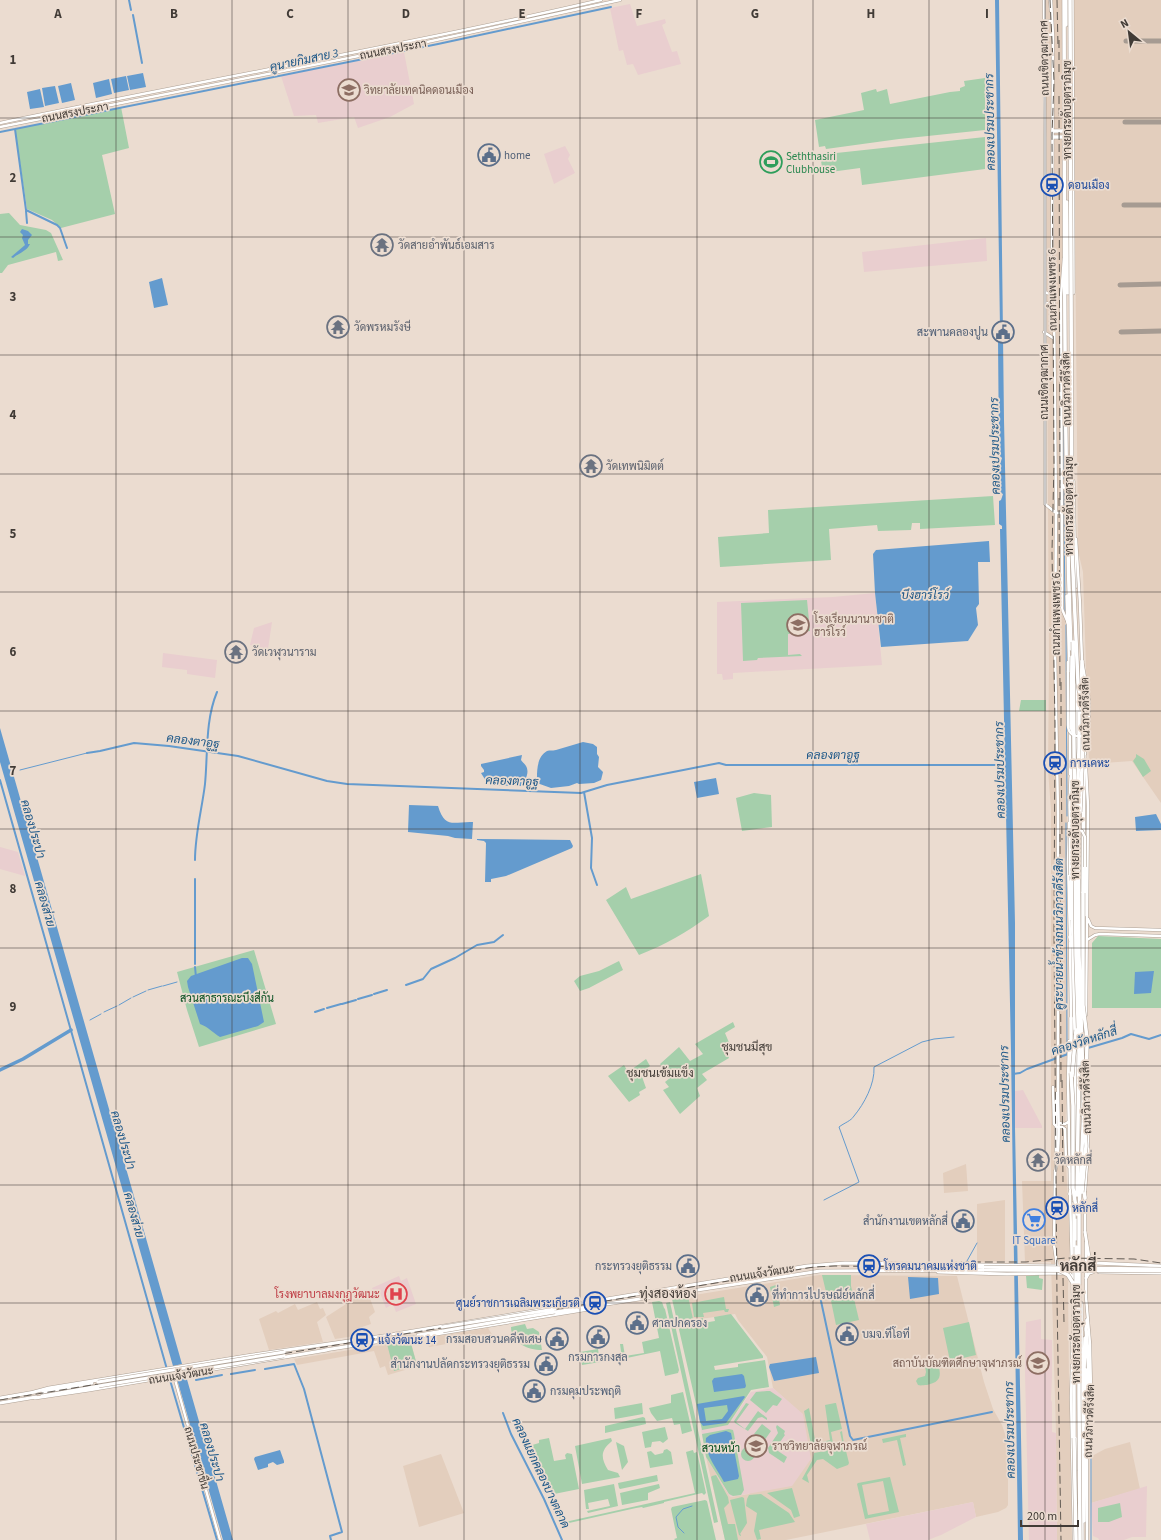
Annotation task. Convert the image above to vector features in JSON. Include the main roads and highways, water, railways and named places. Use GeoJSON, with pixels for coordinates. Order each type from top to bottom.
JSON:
{"type":"FeatureCollection","features":[{"type":"Feature","properties":{"kind":"highway","name":"ถนนวิภาวดีรังสิต"},"geometry":{"type":"LineString","coordinates":[[1065,0],[1064,131],[1067,513],[1073,723],[1073,768],[1070,804],[1076,1052],[1074,1172],[1075,1540]]}},
{"type":"Feature","properties":{"kind":"highway","name":"ทางยกระดับอุตราภิมุข"},"geometry":{"type":"LineString","coordinates":[[1065,0],[1069,542],[1073,642],[1076,956],[1078,1012],[1075,1540]]}},
{"type":"Feature","properties":{"kind":"highway","name":"ถนนวิภาวดีรังสิต"},"geometry":{"type":"LineString","coordinates":[[1071,0],[1073,105],[1072,376],[1074,535],[1078,644],[1076,690],[1077,761],[1080,814],[1083,1049],[1080,1238],[1082,1540]]}},
{"type":"Feature","properties":{"kind":"highway","name":"ทางยกระดับอุตราภิมุข"},"geometry":{"type":"LineString","coordinates":[[1071,0],[1072,550],[1078,683],[1084,730],[1079,823],[1079,955],[1084,1107],[1079,1211],[1079,1404],[1082,1540]]}},
{"type":"Feature","properties":{"kind":"highway"},"geometry":{"type":"LineString","coordinates":[[1053,131],[1064,131]]}},
{"type":"Feature","properties":{"kind":"highway"},"geometry":{"type":"LineString","coordinates":[[1053,137],[1065,137]]}},
{"type":"Feature","properties":{"kind":"highway"},"geometry":{"type":"LineString","coordinates":[[1062,485],[1067,490]]}},
{"type":"Feature","properties":{"kind":"highway"},"geometry":{"type":"LineString","coordinates":[[1062,513],[1067,513]]}},
{"type":"Feature","properties":{"kind":"highway"},"geometry":{"type":"LineString","coordinates":[[1068,583],[1068,623]]}},
{"type":"Feature","properties":{"kind":"highway"},"geometry":{"type":"LineString","coordinates":[[1073,642],[1071,668],[1071,727],[1076,736]]}},
{"type":"Feature","properties":{"kind":"highway"},"geometry":{"type":"LineString","coordinates":[[1079,1211],[1083,1188],[1086,1146],[1085,1121],[1087,1081],[1087,1038],[1083,1005],[1085,762],[1082,732],[1082,661]]}},
{"type":"Feature","properties":{"kind":"highway"},"geometry":{"type":"LineString","coordinates":[[1080,856],[1083,876]]}},
{"type":"Feature","properties":{"kind":"highway"},"geometry":{"type":"LineString","coordinates":[[1070,937],[1074,952]]}},
{"type":"Feature","properties":{"kind":"highway"},"geometry":{"type":"LineString","coordinates":[[1072,1184],[1072,1072],[1078,1012]]}},
{"type":"Feature","properties":{"kind":"highway"},"geometry":{"type":"LineString","coordinates":[[1071,1018],[1072,1031],[1070,1053],[1074,1106],[1073,1188],[1078,1215]]}},
{"type":"Feature","properties":{"kind":"highway"},"geometry":{"type":"LineString","coordinates":[[1082,1128],[1088,1138]]}},
{"type":"Feature","properties":{"kind":"highway"},"geometry":{"type":"LineString","coordinates":[[1081,1167],[1085,1198]]}},
{"type":"Feature","properties":{"kind":"highway"},"geometry":{"type":"LineString","coordinates":[[1070,1194],[1074,1172]]}},
{"type":"Feature","properties":{"kind":"highway"},"geometry":{"type":"LineString","coordinates":[[1057,1272],[1068,1275],[1073,1283],[1076,1358]]}},
{"type":"Feature","properties":{"kind":"highway"},"geometry":{"type":"LineString","coordinates":[[1081,1423],[1084,1393],[1084,1348],[1087,1320]]}},
{"type":"Feature","properties":{"kind":"highway"},"geometry":{"type":"LineString","coordinates":[[1082,1540],[1085,1414],[1089,1383],[1086,1328]]}},
{"type":"Feature","properties":{"kind":"highway"},"geometry":{"type":"LineString","coordinates":[[1072,1372],[1074,1391]]}},
{"type":"Feature","properties":{"kind":"highway"},"geometry":{"type":"LineString","coordinates":[[1072,1384],[1075,1540]]}},
{"type":"Feature","properties":{"kind":"main road","name":"ถนนสรงประภา"},"geometry":{"type":"LineString","coordinates":[[0,123],[538,15],[601,0]]}},
{"type":"Feature","properties":{"kind":"main road","name":"ถนนสรงประภา"},"geometry":{"type":"LineString","coordinates":[[0,127],[499,27],[620,0]]}},
{"type":"Feature","properties":{"kind":"main road","name":"ถนนเชิดวุฒากาศ"},"geometry":{"type":"LineString","coordinates":[[1044,0],[1045,504],[1056,513]]}},
{"type":"Feature","properties":{"kind":"main road","name":"ถนนกำแพงเพชร 6"},"geometry":{"type":"LineString","coordinates":[[1050,0],[1053,35],[1052,248],[1054,292],[1053,338],[1056,513],[1055,651],[1059,1054],[1059,1153],[1055,1173],[1057,1272]]}},
{"type":"Feature","properties":{"kind":"main road"},"geometry":{"type":"LineString","coordinates":[[1044,21],[1052,20]]}},
{"type":"Feature","properties":{"kind":"main road"},"geometry":{"type":"LineString","coordinates":[[1044,34],[1053,35]]}},
{"type":"Feature","properties":{"kind":"main road"},"geometry":{"type":"LineString","coordinates":[[218,80],[219,84]]}},
{"type":"Feature","properties":{"kind":"main road"},"geometry":{"type":"LineString","coordinates":[[86,105],[87,109]]}},
{"type":"Feature","properties":{"kind":"main road","name":"ถนนวิภาวดีรังสิต"},"geometry":{"type":"LineString","coordinates":[[1065,256],[1062,262],[1061,296],[1062,609],[1068,623],[1071,778]]}},
{"type":"Feature","properties":{"kind":"main road"},"geometry":{"type":"LineString","coordinates":[[1045,292],[1049,294],[1054,292]]}},
{"type":"Feature","properties":{"kind":"main road"},"geometry":{"type":"LineString","coordinates":[[1044,306],[1048,303],[1054,305]]}},
{"type":"Feature","properties":{"kind":"main road"},"geometry":{"type":"LineString","coordinates":[[1044,326],[1049,335]]}},
{"type":"Feature","properties":{"kind":"main road"},"geometry":{"type":"LineString","coordinates":[[1044,332],[1053,338]]}},
{"type":"Feature","properties":{"kind":"main road"},"geometry":{"type":"LineString","coordinates":[[1056,513],[1062,513]]}},
{"type":"Feature","properties":{"kind":"main road","name":"ถนนวิภาวดีรังสิต"},"geometry":{"type":"LineString","coordinates":[[1074,535],[1079,574],[1082,661],[1085,678],[1088,806],[1087,946],[1083,1049],[1088,1138],[1085,1232],[1087,1320],[1090,1338],[1091,1390],[1088,1420],[1087,1540]]}},
{"type":"Feature","properties":{"kind":"main road"},"geometry":{"type":"LineString","coordinates":[[1068,656],[1068,730],[1071,734],[1076,736],[1082,736],[1088,729],[1088,691],[1085,678]]}},
{"type":"Feature","properties":{"kind":"main road","name":"ถนนวิภาวดีรังสิต"},"geometry":{"type":"LineString","coordinates":[[1070,804],[1068,863],[1071,1018]]}},
{"type":"Feature","properties":{"kind":"main road"},"geometry":{"type":"LineString","coordinates":[[1070,930],[1070,834],[1076,829],[1082,831],[1085,837],[1085,933],[1087,946]]}},
{"type":"Feature","properties":{"kind":"main road"},"geometry":{"type":"LineString","coordinates":[[1087,915],[1092,926],[1095,928],[1161,930]]}},
{"type":"Feature","properties":{"kind":"main road"},"geometry":{"type":"LineString","coordinates":[[1100,928],[1100,934]]}},
{"type":"Feature","properties":{"kind":"main road"},"geometry":{"type":"LineString","coordinates":[[1087,940],[1090,937],[1100,934],[1161,936]]}},
{"type":"Feature","properties":{"kind":"main road","name":"ถนนวิภาวดีรังสิต"},"geometry":{"type":"LineString","coordinates":[[1070,1053],[1068,1122],[1072,1259],[1072,1495],[1075,1540]]}},
{"type":"Feature","properties":{"kind":"main road"},"geometry":{"type":"LineString","coordinates":[[1052,1087],[1054,1124],[1065,1129],[1066,1162],[1069,1168]]}},
{"type":"Feature","properties":{"kind":"main road"},"geometry":{"type":"LineString","coordinates":[[1058,1125],[1066,1124],[1068,1122]]}},
{"type":"Feature","properties":{"kind":"main road"},"geometry":{"type":"LineString","coordinates":[[1085,1232],[1090,1257],[1093,1262],[1097,1264],[1161,1270]]}},
{"type":"Feature","properties":{"kind":"main road"},"geometry":{"type":"LineString","coordinates":[[1056,1266],[1069,1265],[1072,1259]]}},
{"type":"Feature","properties":{"kind":"main road"},"geometry":{"type":"LineString","coordinates":[[851,1264],[856,1267],[856,1270]]}},
{"type":"Feature","properties":{"kind":"main road","name":"ถนนแจ้งวัฒนะ"},"geometry":{"type":"LineString","coordinates":[[34,1392],[49,1388],[208,1362],[395,1334],[482,1318],[807,1266],[851,1264],[1023,1264],[1056,1266]]}},
{"type":"Feature","properties":{"kind":"main road"},"geometry":{"type":"LineString","coordinates":[[1096,1272],[1094,1268],[1097,1264]]}},
{"type":"Feature","properties":{"kind":"main road","name":"ถนนแจ้งวัฒนะ"},"geometry":{"type":"LineString","coordinates":[[927,1265],[1065,1272],[1072,1277]]}},
{"type":"Feature","properties":{"kind":"main road"},"geometry":{"type":"LineString","coordinates":[[1047,1265],[1051,1269],[1048,1273]]}},
{"type":"Feature","properties":{"kind":"main road","name":"ถนนแจ้งวัฒนะ"},"geometry":{"type":"LineString","coordinates":[[927,1271],[984,1268],[1161,1270]]}},
{"type":"Feature","properties":{"kind":"main road"},"geometry":{"type":"LineString","coordinates":[[1086,1278],[1089,1273],[1096,1272],[1161,1270]]}},
{"type":"Feature","properties":{"kind":"main road","name":"ถนนแจ้งวัฒนะ"},"geometry":{"type":"LineString","coordinates":[[555,1310],[600,1306],[820,1271],[927,1271],[1022,1274],[1161,1270]]}},
{"type":"Feature","properties":{"kind":"main road"},"geometry":{"type":"LineString","coordinates":[[761,1274],[760,1278],[763,1280]]}},
{"type":"Feature","properties":{"kind":"main road"},"geometry":{"type":"LineString","coordinates":[[750,1282],[754,1278],[752,1275]]}},
{"type":"Feature","properties":{"kind":"main road"},"geometry":{"type":"LineString","coordinates":[[663,1296],[670,1288]]}},
{"type":"Feature","properties":{"kind":"main road","name":"ถนนแจ้งวัฒนะ"},"geometry":{"type":"LineString","coordinates":[[395,1334],[443,1329],[555,1310],[598,1300]]}},
{"type":"Feature","properties":{"kind":"main road","name":"ถนนแจ้งวัฒนะ"},"geometry":{"type":"LineString","coordinates":[[0,1403],[128,1384],[327,1350],[507,1323],[600,1306]]}},
{"type":"Feature","properties":{"kind":"main road"},"geometry":{"type":"LineString","coordinates":[[507,1314],[504,1319],[507,1323]]}},
{"type":"Feature","properties":{"kind":"main road"},"geometry":{"type":"LineString","coordinates":[[496,1316],[498,1324]]}},
{"type":"Feature","properties":{"kind":"main road"},"geometry":{"type":"LineString","coordinates":[[482,1318],[486,1322],[484,1326]]}},
{"type":"Feature","properties":{"kind":"main road","name":"ถนนแจ้งวัฒนะ"},"geometry":{"type":"LineString","coordinates":[[405,1338],[443,1329]]}},
{"type":"Feature","properties":{"kind":"main road","name":"ถนนแจ้งวัฒนะ"},"geometry":{"type":"LineString","coordinates":[[0,1398],[99,1384],[284,1354],[323,1345]]}},
{"type":"Feature","properties":{"kind":"main road","name":"ถนนแจ้งวัฒนะ"},"geometry":{"type":"LineString","coordinates":[[284,1354],[327,1350]]}},
{"type":"Feature","properties":{"kind":"main road"},"geometry":{"type":"LineString","coordinates":[[241,1357],[237,1359],[236,1362],[237,1364],[241,1365]]}},
{"type":"Feature","properties":{"kind":"main road"},"geometry":{"type":"LineString","coordinates":[[208,1362],[211,1362],[212,1367],[209,1370]]}},
{"type":"Feature","properties":{"kind":"main road"},"geometry":{"type":"LineString","coordinates":[[146,1373],[147,1380]]}},
{"type":"Feature","properties":{"kind":"main road"},"geometry":{"type":"LineString","coordinates":[[126,1376],[123,1379],[128,1384]]}},
{"type":"Feature","properties":{"kind":"main road","name":"ถนนประชาชื่น"},"geometry":{"type":"LineString","coordinates":[[171,1376],[220,1540]]}},
{"type":"Feature","properties":{"kind":"main road"},"geometry":{"type":"LineString","coordinates":[[118,1377],[122,1382],[119,1385]]}},
{"type":"Feature","properties":{"kind":"main road","name":"ถนนแจ้งวัฒนะ"},"geometry":{"type":"LineString","coordinates":[[35,1398],[99,1384]]}},
{"type":"Feature","properties":{"kind":"water"},"geometry":{"type":"Polygon","coordinates":[[[995,0],[999,0],[1004,420],[1015,923],[1015,1128],[1023,1540],[1018,1540],[1011,1051],[1000,529],[1002,529],[1002,526],[999,524],[999,501],[1001,500],[1003,494],[999,492],[998,463],[1002,458],[999,455],[998,339],[996,336],[999,335],[1000,328],[995,0]]]}},
{"type":"Feature","properties":{"kind":"water"},"geometry":{"type":"Polygon","coordinates":[[[143,73],[146,87],[130,90],[127,76],[143,73]]]}},
{"type":"Feature","properties":{"kind":"water"},"geometry":{"type":"Polygon","coordinates":[[[126,76],[129,90],[114,93],[111,79],[126,76]]]}},
{"type":"Feature","properties":{"kind":"water"},"geometry":{"type":"Polygon","coordinates":[[[109,79],[112,94],[96,98],[93,83],[109,79]]]}},
{"type":"Feature","properties":{"kind":"water"},"geometry":{"type":"Polygon","coordinates":[[[71,83],[75,100],[62,103],[58,86],[71,83]]]}},
{"type":"Feature","properties":{"kind":"water"},"geometry":{"type":"Polygon","coordinates":[[[55,86],[59,103],[45,106],[42,88],[55,86]]]}},
{"type":"Feature","properties":{"kind":"water"},"geometry":{"type":"Polygon","coordinates":[[[40,89],[44,107],[30,109],[27,92],[40,89]]]}},
{"type":"Feature","properties":{"kind":"water"},"geometry":{"type":"Polygon","coordinates":[[[22,229],[28,231],[32,235],[28,240],[28,244],[30,244],[25,250],[13,258],[11,257],[25,245],[22,238],[23,235],[20,232],[22,229]]]}},
{"type":"Feature","properties":{"kind":"water"},"geometry":{"type":"Polygon","coordinates":[[[162,278],[168,305],[154,308],[149,282],[162,278]]]}},
{"type":"Feature","properties":{"kind":"water","name":"บึงฮาร์โรว์"},"geometry":{"type":"Polygon","coordinates":[[[989,541],[990,562],[978,562],[979,604],[976,608],[978,625],[968,641],[881,647],[875,593],[873,554],[876,550],[989,541]]]}},
{"type":"Feature","properties":{"kind":"water","name":"คลองประปา"},"geometry":{"type":"Polygon","coordinates":[[[0,728],[182,1364],[173,1366],[0,762],[0,728]]]}},
{"type":"Feature","properties":{"kind":"water"},"geometry":{"type":"Polygon","coordinates":[[[583,742],[593,744],[597,747],[597,754],[599,757],[598,767],[603,772],[601,780],[594,783],[577,783],[569,786],[551,788],[537,783],[539,761],[543,754],[547,751],[556,750],[583,742]]]}},
{"type":"Feature","properties":{"kind":"water"},"geometry":{"type":"Polygon","coordinates":[[[522,755],[521,760],[526,766],[527,774],[521,786],[490,785],[481,773],[484,772],[484,770],[481,764],[522,755]]]}},
{"type":"Feature","properties":{"kind":"water"},"geometry":{"type":"Polygon","coordinates":[[[716,778],[719,794],[697,798],[694,782],[716,778]]]}},
{"type":"Feature","properties":{"kind":"water"},"geometry":{"type":"Polygon","coordinates":[[[409,805],[438,806],[444,818],[451,823],[473,822],[472,839],[408,832],[409,805]]]}},
{"type":"Feature","properties":{"kind":"water"},"geometry":{"type":"Polygon","coordinates":[[[1156,814],[1161,824],[1161,830],[1136,831],[1135,817],[1156,814]]]}},
{"type":"Feature","properties":{"kind":"water"},"geometry":{"type":"Polygon","coordinates":[[[477,839],[570,840],[573,846],[572,848],[506,876],[491,879],[491,882],[485,882],[486,843],[477,839]]]}},
{"type":"Feature","properties":{"kind":"water","name":"สวนสาธารณะบึงสีกัน"},"geometry":{"type":"Polygon","coordinates":[[[242,958],[248,958],[252,964],[264,1022],[258,1026],[220,1037],[200,1024],[187,981],[191,976],[242,958]]]}},
{"type":"Feature","properties":{"kind":"water"},"geometry":{"type":"Polygon","coordinates":[[[1154,971],[1151,993],[1134,994],[1135,972],[1154,971]]]}},
{"type":"Feature","properties":{"kind":"water"},"geometry":{"type":"Polygon","coordinates":[[[908,1277],[938,1278],[939,1294],[910,1299],[908,1277]]]}},
{"type":"Feature","properties":{"kind":"water"},"geometry":{"type":"Polygon","coordinates":[[[816,1357],[819,1373],[774,1381],[769,1367],[770,1364],[816,1357]]]}},
{"type":"Feature","properties":{"kind":"water"},"geometry":{"type":"Polygon","coordinates":[[[742,1374],[744,1376],[745,1388],[714,1392],[712,1381],[714,1378],[742,1374]]]}},
{"type":"Feature","properties":{"kind":"water"},"geometry":{"type":"Polygon","coordinates":[[[186,1376],[233,1540],[223,1540],[177,1379],[186,1376]]]}},
{"type":"Feature","properties":{"kind":"water"},"geometry":{"type":"Polygon","coordinates":[[[745,1397],[726,1423],[703,1426],[700,1422],[697,1404],[745,1397]],[[727,1405],[704,1408],[706,1421],[722,1419],[728,1411],[727,1405]]]}},
{"type":"Feature","properties":{"kind":"water","name":"สวนหน้า"},"geometry":{"type":"Polygon","coordinates":[[[726,1431],[731,1433],[739,1476],[738,1479],[724,1482],[709,1456],[706,1438],[710,1435],[726,1431]]]}},
{"type":"Feature","properties":{"kind":"water"},"geometry":{"type":"Polygon","coordinates":[[[280,1450],[284,1463],[277,1465],[273,1462],[268,1464],[268,1467],[258,1470],[254,1459],[255,1457],[280,1450]]]}},
{"type":"Feature","properties":{"kind":"waterway"},"geometry":{"type":"LineString","coordinates":[[129,0],[131,10]]}},
{"type":"Feature","properties":{"kind":"waterway","name":"คูนายกิมสาย 3"},"geometry":{"type":"LineString","coordinates":[[0,132],[438,44],[611,7]]}},
{"type":"Feature","properties":{"kind":"waterway"},"geometry":{"type":"LineString","coordinates":[[133,15],[142,63]]}},
{"type":"Feature","properties":{"kind":"waterway"},"geometry":{"type":"LineString","coordinates":[[15,129],[26,210],[57,225],[60,228],[67,248]]}},
{"type":"Feature","properties":{"kind":"waterway"},"geometry":{"type":"LineString","coordinates":[[26,211],[27,223]]}},
{"type":"Feature","properties":{"kind":"waterway","name":"คูระบายน้ำข้างถนนวิภาวดีรังสิต"},"geometry":{"type":"LineString","coordinates":[[1064,415],[1064,479]]}},
{"type":"Feature","properties":{"kind":"waterway","name":"คูระบายน้ำข้างถนนวิภาวดีรังสิต"},"geometry":{"type":"LineString","coordinates":[[1064,491],[1064,512]]}},
{"type":"Feature","properties":{"kind":"waterway","name":"คูระบายน้ำข้างถนนวิภาวดีรังสิต"},"geometry":{"type":"LineString","coordinates":[[1064,515],[1065,611]]}},
{"type":"Feature","properties":{"kind":"waterway","name":"คูระบายน้ำข้างถนนวิภาวดีรังสิต"},"geometry":{"type":"LineString","coordinates":[[1066,625],[1067,816]]}},
{"type":"Feature","properties":{"kind":"waterway"},"geometry":{"type":"LineString","coordinates":[[195,860],[197,831],[205,784],[210,714],[217,692]]}},
{"type":"Feature","properties":{"kind":"waterway","name":"คลองตาอูฐ"},"geometry":{"type":"LineString","coordinates":[[87,753],[134,743],[169,746],[238,756],[327,781],[347,784],[581,793],[607,785],[719,763],[726,765],[1006,765]]}},
{"type":"Feature","properties":{"kind":"waterway","name":"คลองตาอูฐ"},"geometry":{"type":"LineString","coordinates":[[20,770],[87,753]]}},
{"type":"Feature","properties":{"kind":"waterway","name":"คลองส่วย"},"geometry":{"type":"LineString","coordinates":[[0,780],[170,1380],[217,1540]]}},
{"type":"Feature","properties":{"kind":"waterway"},"geometry":{"type":"LineString","coordinates":[[584,792],[592,838],[591,868],[597,885]]}},
{"type":"Feature","properties":{"kind":"waterway","name":"คูระบายน้ำข้างถนนวิภาวดีรังสิต"},"geometry":{"type":"LineString","coordinates":[[1066,823],[1067,1045]]}},
{"type":"Feature","properties":{"kind":"waterway"},"geometry":{"type":"LineString","coordinates":[[195,879],[195,964]]}},
{"type":"Feature","properties":{"kind":"waterway"},"geometry":{"type":"LineString","coordinates":[[406,985],[423,979],[431,969],[455,958],[477,945],[494,942],[503,935]]}},
{"type":"Feature","properties":{"kind":"waterway"},"geometry":{"type":"LineString","coordinates":[[195,967],[196,977]]}},
{"type":"Feature","properties":{"kind":"waterway"},"geometry":{"type":"LineString","coordinates":[[163,986],[177,982]]}},
{"type":"Feature","properties":{"kind":"waterway"},"geometry":{"type":"LineString","coordinates":[[148,990],[162,986]]}},
{"type":"Feature","properties":{"kind":"waterway"},"geometry":{"type":"LineString","coordinates":[[374,994],[387,990]]}},
{"type":"Feature","properties":{"kind":"waterway"},"geometry":{"type":"LineString","coordinates":[[133,997],[146,991]]}},
{"type":"Feature","properties":{"kind":"waterway"},"geometry":{"type":"LineString","coordinates":[[358,999],[372,995]]}},
{"type":"Feature","properties":{"kind":"waterway"},"geometry":{"type":"LineString","coordinates":[[119,1005],[131,998]]}},
{"type":"Feature","properties":{"kind":"waterway"},"geometry":{"type":"LineString","coordinates":[[342,1004],[356,1000]]}},
{"type":"Feature","properties":{"kind":"waterway"},"geometry":{"type":"LineString","coordinates":[[327,1008],[341,1004]]}},
{"type":"Feature","properties":{"kind":"waterway"},"geometry":{"type":"LineString","coordinates":[[104,1012],[117,1006]]}},
{"type":"Feature","properties":{"kind":"waterway"},"geometry":{"type":"LineString","coordinates":[[315,1012],[324,1009]]}},
{"type":"Feature","properties":{"kind":"waterway"},"geometry":{"type":"LineString","coordinates":[[90,1020],[101,1014]]}},
{"type":"Feature","properties":{"kind":"waterway"},"geometry":{"type":"LineString","coordinates":[[0,1070],[23,1059],[71,1030]]}},
{"type":"Feature","properties":{"kind":"waterway","name":"คลองวัดหลักสี่"},"geometry":{"type":"LineString","coordinates":[[1088,1048],[1131,1034],[1149,1039],[1161,1035]]}},
{"type":"Feature","properties":{"kind":"waterway"},"geometry":{"type":"LineString","coordinates":[[824,1200],[859,1182],[839,1127],[853,1118],[865,1100],[873,1080],[874,1067],[922,1042],[954,1037]]}},
{"type":"Feature","properties":{"kind":"waterway","name":"คลองวัดหลักสี่"},"geometry":{"type":"LineString","coordinates":[[1013,1074],[1020,1073],[1068,1054]]}},
{"type":"Feature","properties":{"kind":"waterway"},"geometry":{"type":"LineString","coordinates":[[967,1261],[977,1243]]}},
{"type":"Feature","properties":{"kind":"waterway"},"geometry":{"type":"LineString","coordinates":[[821,1301],[850,1436],[853,1440],[992,1412]]}},
{"type":"Feature","properties":{"kind":"waterway"},"geometry":{"type":"LineString","coordinates":[[265,1369],[294,1364],[304,1389],[342,1532],[330,1536],[331,1540]]}},
{"type":"Feature","properties":{"kind":"waterway"},"geometry":{"type":"LineString","coordinates":[[231,1374],[255,1370]]}},
{"type":"Feature","properties":{"kind":"waterway"},"geometry":{"type":"LineString","coordinates":[[196,1380],[222,1375]]}},
{"type":"Feature","properties":{"kind":"waterway","name":"คลองแยกคลองบางตลาด"},"geometry":{"type":"LineString","coordinates":[[503,1413],[511,1434],[544,1499],[562,1540]]}},
{"type":"Feature","properties":{"kind":"waterway","name":"คูระบายน้ำข้างถนนวิภาวดีรังสิต"},"geometry":{"type":"LineString","coordinates":[[1091,1434],[1091,1540]]}},
{"type":"Feature","properties":{"kind":"waterway"},"geometry":{"type":"LineString","coordinates":[[684,1533],[678,1527],[676,1517],[683,1509],[692,1506]]}},
{"type":"Feature","properties":{"kind":"railway"},"geometry":{"type":"LineString","coordinates":[[1050,0],[1054,81],[1052,135],[1054,463],[1052,552],[1055,723],[1054,931],[1057,1299],[1061,1540]]}},
{"type":"Feature","properties":{"kind":"railway"},"geometry":{"type":"LineString","coordinates":[[1057,0],[1058,46]]}},
{"type":"Feature","properties":{"kind":"railway"},"geometry":{"type":"LineString","coordinates":[[1059,40],[1059,74]]}},
{"type":"Feature","properties":{"kind":"railway"},"geometry":{"type":"LineString","coordinates":[[1059,96],[1060,504]]}},
{"type":"Feature","properties":{"kind":"railway"},"geometry":{"type":"LineString","coordinates":[[1059,498],[1060,688]]}},
{"type":"Feature","properties":{"kind":"railway"},"geometry":{"type":"LineString","coordinates":[[1061,682],[1061,728]]}},
{"type":"Feature","properties":{"kind":"railway"},"geometry":{"type":"LineString","coordinates":[[1061,754],[1062,840]]}},
{"type":"Feature","properties":{"kind":"railway"},"geometry":{"type":"LineString","coordinates":[[1060,834],[1061,1086]]}},
{"type":"Feature","properties":{"kind":"railway"},"geometry":{"type":"LineString","coordinates":[[1062,1080],[1063,1182]]}},
{"type":"Feature","properties":{"kind":"railway"},"geometry":{"type":"LineString","coordinates":[[0,1400],[814,1267],[925,1267],[958,1262],[1026,1262],[1066,1258],[1134,1259],[1161,1263]]}},
{"type":"Feature","properties":{"kind":"railway"},"geometry":{"type":"LineString","coordinates":[[1063,1278],[1064,1322]]}},
{"type":"Feature","properties":{"kind":"place","name":"วิทยาลัยเทคนิคดอนเมือง"},"geometry":{"type":"Point","coordinates":[349,90]}},
{"type":"Feature","properties":{"kind":"place","name":"home"},"geometry":{"type":"Point","coordinates":[489,155]}},
{"type":"Feature","properties":{"kind":"place","name":"Seththasiri Clubhouse"},"geometry":{"type":"Point","coordinates":[771,162]}},
{"type":"Feature","properties":{"kind":"place","name":"ดอนเมือง"},"geometry":{"type":"Point","coordinates":[1052,185]}},
{"type":"Feature","properties":{"kind":"place","name":"วัดสายอำพันธ์เอมสาร"},"geometry":{"type":"Point","coordinates":[382,245]}},
{"type":"Feature","properties":{"kind":"place","name":"วัดพรหมรังษี"},"geometry":{"type":"Point","coordinates":[338,327]}},
{"type":"Feature","properties":{"kind":"place","name":"สะพานคลองปูน"},"geometry":{"type":"Point","coordinates":[1003,332]}},
{"type":"Feature","properties":{"kind":"place","name":"วัดเทพนิมิตต์"},"geometry":{"type":"Point","coordinates":[591,466]}},
{"type":"Feature","properties":{"kind":"place","name":"โรงเรียนนานาชาติ ฮาร์โรว์"},"geometry":{"type":"Point","coordinates":[798,625]}},
{"type":"Feature","properties":{"kind":"place","name":"วัดเวฬุวนาราม"},"geometry":{"type":"Point","coordinates":[236,652]}},
{"type":"Feature","properties":{"kind":"place","name":"การเคหะ"},"geometry":{"type":"Point","coordinates":[1055,763]}},
{"type":"Feature","properties":{"kind":"place","name":"วัดหลักสี่"},"geometry":{"type":"Point","coordinates":[1038,1160]}},
{"type":"Feature","properties":{"kind":"place","name":"หลักสี่"},"geometry":{"type":"Point","coordinates":[1057,1208]}},
{"type":"Feature","properties":{"kind":"place","name":"IT Square"},"geometry":{"type":"Point","coordinates":[1034,1220]}},
{"type":"Feature","properties":{"kind":"place","name":"สำนักงานเขตหลักสี่"},"geometry":{"type":"Point","coordinates":[963,1221]}},
{"type":"Feature","properties":{"kind":"place","name":"กระทรวงยุติธรรม"},"geometry":{"type":"Point","coordinates":[688,1266]}},
{"type":"Feature","properties":{"kind":"place","name":"โทรคมนาคมแห่งชาติ"},"geometry":{"type":"Point","coordinates":[869,1266]}},
{"type":"Feature","properties":{"kind":"place","name":"โรงพยาบาลมงกุฎวัฒนะ"},"geometry":{"type":"Point","coordinates":[396,1294]}},
{"type":"Feature","properties":{"kind":"place","name":"ที่ทำการไปรษณีย์หลักสี่"},"geometry":{"type":"Point","coordinates":[757,1295]}},
{"type":"Feature","properties":{"kind":"place","name":"ศูนย์ราชการเฉลิมพระเกียรติ"},"geometry":{"type":"Point","coordinates":[595,1303]}},
{"type":"Feature","properties":{"kind":"place","name":"ศาลปกครอง"},"geometry":{"type":"Point","coordinates":[637,1323]}},
{"type":"Feature","properties":{"kind":"place","name":"บมจ.ทีโอที"},"geometry":{"type":"Point","coordinates":[847,1334]}},
{"type":"Feature","properties":{"kind":"place","name":"กรมการกงสุล"},"geometry":{"type":"Point","coordinates":[598,1337]}},
{"type":"Feature","properties":{"kind":"place","name":"กรมสอบสวนคดีพิเศษ"},"geometry":{"type":"Point","coordinates":[557,1339]}},
{"type":"Feature","properties":{"kind":"place","name":"แจ้งวัฒนะ 14"},"geometry":{"type":"Point","coordinates":[362,1340]}},
{"type":"Feature","properties":{"kind":"place","name":"สถาบันบัณฑิตศึกษาจุฬาภรณ์"},"geometry":{"type":"Point","coordinates":[1038,1363]}},
{"type":"Feature","properties":{"kind":"place","name":"สำนักงานปลัดกระทรวงยุติธรรม"},"geometry":{"type":"Point","coordinates":[546,1364]}},
{"type":"Feature","properties":{"kind":"place","name":"กรมคุมประพฤติ"},"geometry":{"type":"Point","coordinates":[534,1391]}},
{"type":"Feature","properties":{"kind":"place","name":"ราชวิทยาลัยจุฬาภรณ์"},"geometry":{"type":"Point","coordinates":[756,1446]}},
{"type":"Feature","properties":{"kind":"district","name":"ชุมชนมีสุข"},"geometry":{"type":"Point","coordinates":[747,1047]}},
{"type":"Feature","properties":{"kind":"district","name":"ชุมชนเข้มแข็ง"},"geometry":{"type":"Point","coordinates":[660,1073]}},
{"type":"Feature","properties":{"kind":"district","name":"หลักสี่"},"geometry":{"type":"Point","coordinates":[1078,1266]}},
{"type":"Feature","properties":{"kind":"district","name":"ทุ่งสองห้อง"},"geometry":{"type":"Point","coordinates":[668,1293]}},
{"type":"Feature","properties":{"kind":"water label","name":"คลองเปรมประชากร"},"geometry":{"type":"Point","coordinates":[990,122]}},
{"type":"Feature","properties":{"kind":"water label","name":"คลองเปรมประชากร"},"geometry":{"type":"Point","coordinates":[995,446]}},
{"type":"Feature","properties":{"kind":"water label","name":"คลองเปรมประชากร"},"geometry":{"type":"Point","coordinates":[1000,770]}},
{"type":"Feature","properties":{"kind":"water label","name":"คลองเปรมประชากร"},"geometry":{"type":"Point","coordinates":[1005,1094]}},
{"type":"Feature","properties":{"kind":"water label","name":"คลองเปรมประชากร"},"geometry":{"type":"Point","coordinates":[1010,1430]}}]}
